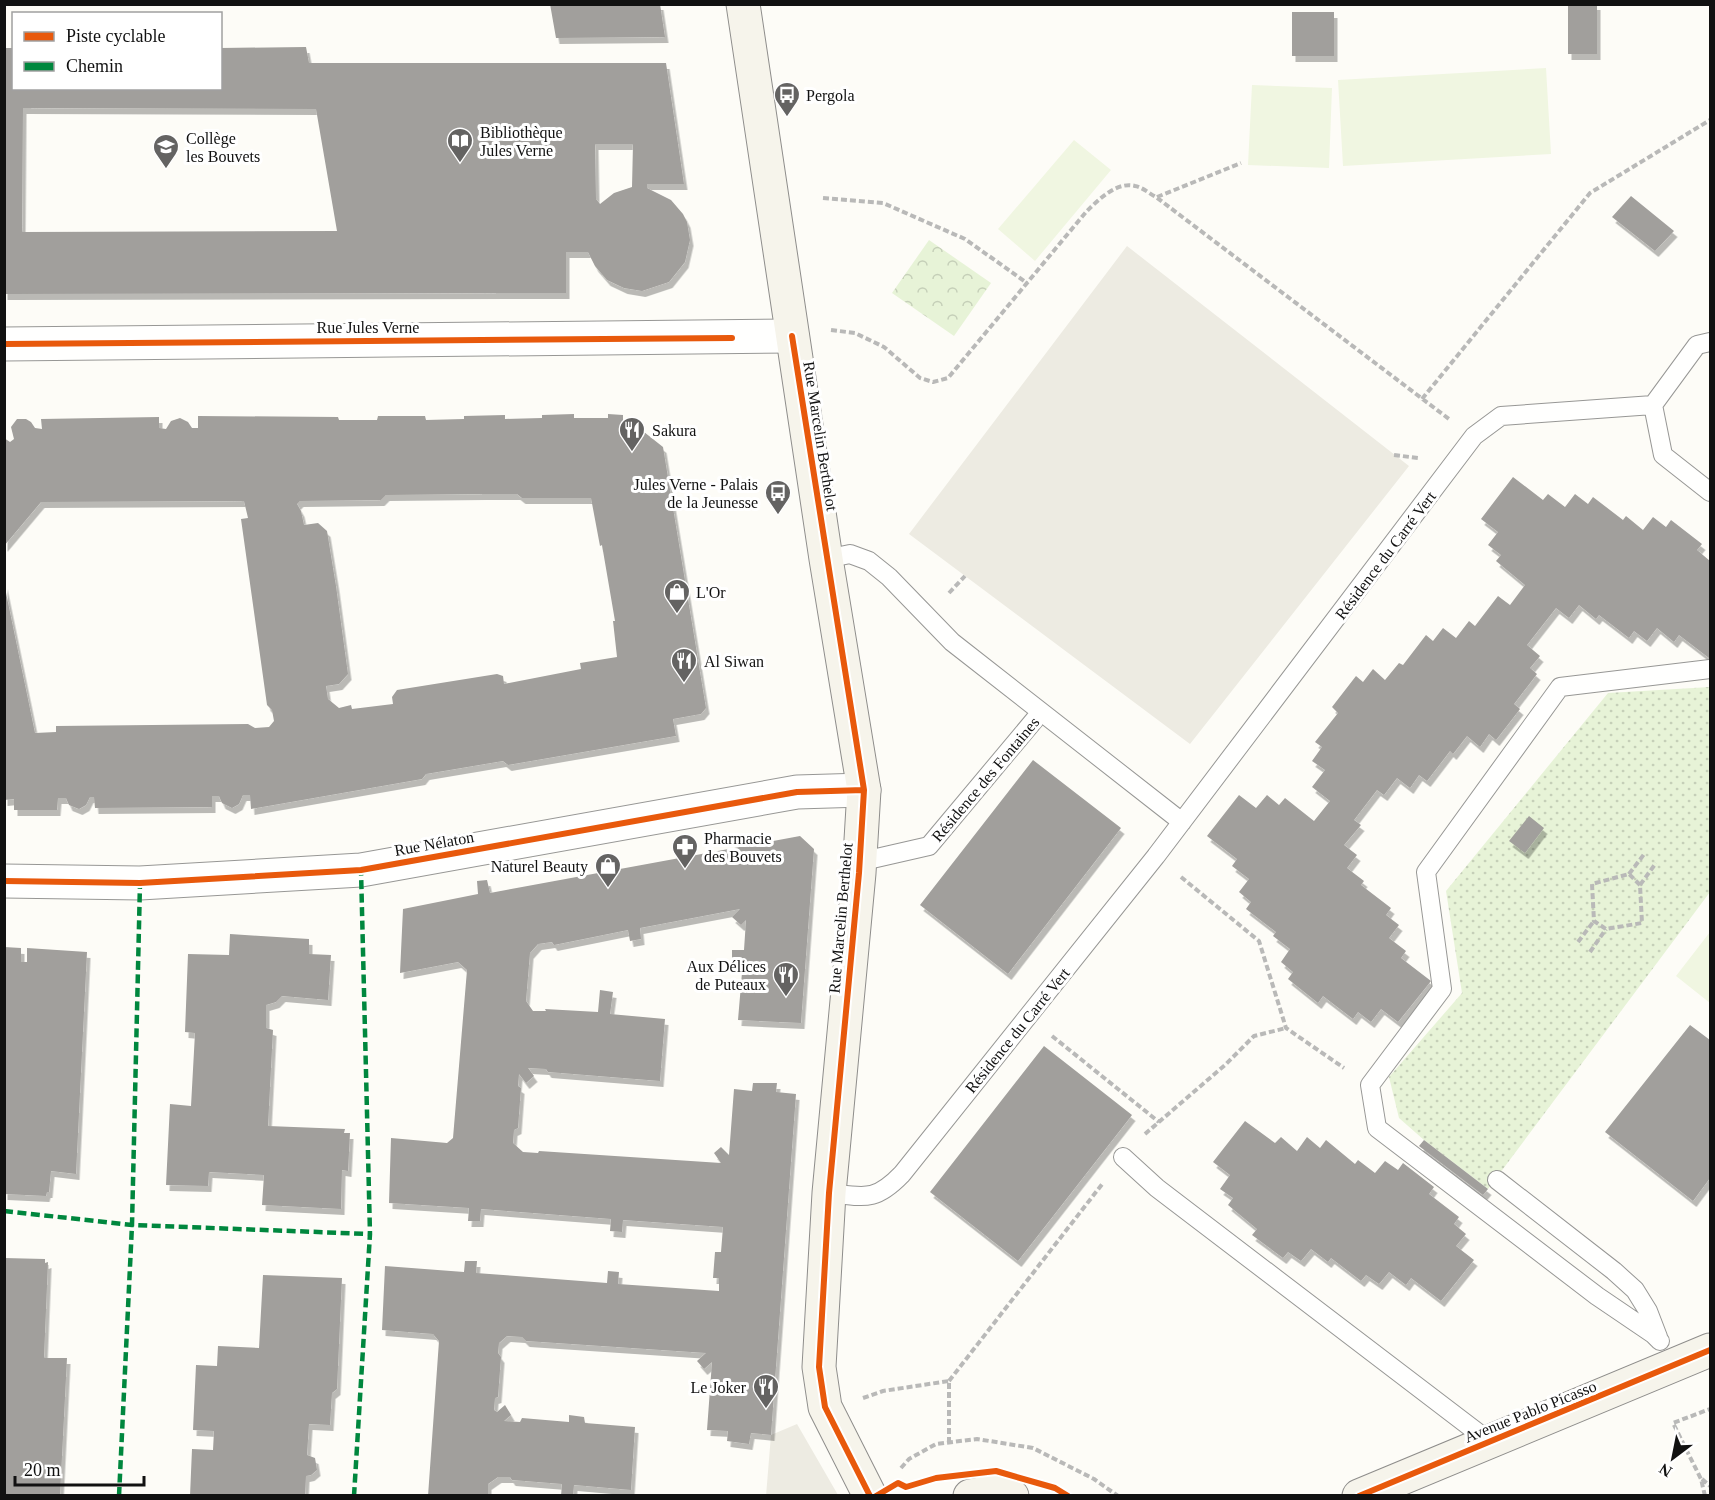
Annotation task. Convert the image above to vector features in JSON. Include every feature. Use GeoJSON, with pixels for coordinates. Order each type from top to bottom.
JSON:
{"type":"FeatureCollection","features":[{"type":"Feature","properties":{"kind":"street","name":"Rue Marcelin Berthelot"},"geometry":{"type":"LineString","coordinates":[[742,4],[826,559],[864,790],[860,862],[829,1193],[819,1367],[825,1407],[870,1496]]}},
{"type":"Feature","properties":{"kind":"street","name":"Rue Jules Verne"},"geometry":{"type":"LineString","coordinates":[[4,344],[792,336]]}},
{"type":"Feature","properties":{"kind":"street","name":"Rue Nélaton"},"geometry":{"type":"LineString","coordinates":[[4,882],[140,884],[361,870],[797,792],[864,790]]}},
{"type":"Feature","properties":{"kind":"street","name":"Avenue Pablo Picasso"},"geometry":{"type":"LineString","coordinates":[[1359,1496],[1490,1442],[1666,1354],[1710,1350]]}},
{"type":"Feature","properties":{"kind":"street"},"geometry":{"type":"LineString","coordinates":[[970,1496],[997,1491],[1012,1496]]}},
{"type":"Feature","properties":{"kind":"lane"},"geometry":{"type":"LineString","coordinates":[[1710,342],[1697,345],[1653,405],[1663,455],[1710,492]]}},
{"type":"Feature","properties":{"kind":"lane","name":"Résidence du Carré Vert"},"geometry":{"type":"LineString","coordinates":[[829,1193],[866,1197],[887,1190],[902,1174],[1182,822],[1474,436],[1501,416],[1653,405]]}},
{"type":"Feature","properties":{"kind":"lane"},"geometry":{"type":"LineString","coordinates":[[826,559],[850,554],[869,561],[889,577],[952,642],[1182,822]]}},
{"type":"Feature","properties":{"kind":"lane"},"geometry":{"type":"LineString","coordinates":[[1666,1354],[1597,1296],[1377,1128],[1370,1085],[1442,989],[1426,872],[1560,687],[1710,669]]}},
{"type":"Feature","properties":{"kind":"lane","name":"Résidence des Fontaines"},"geometry":{"type":"LineString","coordinates":[[860,862],[928,846],[1041,712]]}},
{"type":"Feature","properties":{"kind":"lane"},"geometry":{"type":"LineString","coordinates":[[1123,1157],[1156,1188],[1490,1442]]}},
{"type":"Feature","properties":{"kind":"lane"},"geometry":{"type":"LineString","coordinates":[[1497,1180],[1635,1290],[1648,1311],[1666,1354]]}},
{"type":"Feature","properties":{"kind":"path"},"geometry":{"type":"LineString","coordinates":[[1422,399],[1590,193],[1710,120]]}},
{"type":"Feature","properties":{"kind":"path"},"geometry":{"type":"LineString","coordinates":[[1156,197],[1241,163]]}},
{"type":"Feature","properties":{"kind":"path"},"geometry":{"type":"LineString","coordinates":[[792,336],[834,330],[855,333],[884,347],[920,378],[933,382],[948,378],[1102,196],[1134,185],[1156,197],[1474,436]]}},
{"type":"Feature","properties":{"kind":"path"},"geometry":{"type":"LineString","coordinates":[[823,198],[883,203],[965,239],[1027,283]]}},
{"type":"Feature","properties":{"kind":"path"},"geometry":{"type":"LineString","coordinates":[[1578,942],[1594,921],[1592,884],[1629,874],[1645,853]]}},
{"type":"Feature","properties":{"kind":"path"},"geometry":{"type":"LineString","coordinates":[[1155,856],[1259,941],[1286,1028],[1370,1085]]}},
{"type":"Feature","properties":{"kind":"path"},"geometry":{"type":"LineString","coordinates":[[1594,921],[1606,929],[1642,923],[1641,885],[1656,863]]}},
{"type":"Feature","properties":{"kind":"path"},"geometry":{"type":"LineString","coordinates":[[1629,874],[1641,885]]}},
{"type":"Feature","properties":{"kind":"path"},"geometry":{"type":"LineString","coordinates":[[1590,952],[1606,929]]}},
{"type":"Feature","properties":{"kind":"path"},"geometry":{"type":"LineString","coordinates":[[1028,1016],[1159,1122]]}},
{"type":"Feature","properties":{"kind":"path"},"geometry":{"type":"LineString","coordinates":[[949,1443],[949,1381],[1131,1146],[1225,1065],[1254,1036],[1286,1028]]}},
{"type":"Feature","properties":{"kind":"path"},"geometry":{"type":"LineString","coordinates":[[863,1398],[883,1391],[949,1381]]}},
{"type":"Feature","properties":{"kind":"path"},"geometry":{"type":"LineString","coordinates":[[1705,1496],[1701,1479],[1673,1423],[1710,1409]]}},
{"type":"Feature","properties":{"kind":"path"},"geometry":{"type":"LineString","coordinates":[[1701,1479],[1710,1486]]}},
{"type":"Feature","properties":{"kind":"green space"},"geometry":{"type":"Polygon","coordinates":[[[1546,68],[1551,154],[1343,166],[1338,80],[1546,68]]]}},
{"type":"Feature","properties":{"kind":"green space"},"geometry":{"type":"Polygon","coordinates":[[[1252,85],[1332,88],[1329,168],[1248,165],[1252,85]]]}},
{"type":"Feature","properties":{"kind":"green space"},"geometry":{"type":"Polygon","coordinates":[[[1074,140],[1111,170],[1035,261],[998,229],[1074,140]]]}},
{"type":"Feature","properties":{"kind":"green space"},"geometry":{"type":"Polygon","coordinates":[[[929,240],[991,283],[954,336],[892,293],[929,240]]]}},
{"type":"Feature","properties":{"kind":"green space"},"geometry":{"type":"Polygon","coordinates":[[[1710,687],[1710,892],[1488,1189],[1399,1118],[1389,1077],[1462,993],[1446,891],[1608,693],[1710,687]]]}},
{"type":"Feature","properties":{"kind":"green space"},"geometry":{"type":"Polygon","coordinates":[[[1710,932],[1710,1003],[1676,976],[1710,932]]]}},
{"type":"Feature","properties":{"kind":"shaded area"},"geometry":{"type":"Polygon","coordinates":[[[1127,246],[1409,466],[1190,744],[909,534],[1127,246]]]}},
{"type":"Feature","properties":{"kind":"shaded area"},"geometry":{"type":"Polygon","coordinates":[[[797,1424],[838,1495],[766,1496],[771,1435],[797,1424]]]}},
{"type":"Feature","properties":{"kind":"building"},"geometry":{"type":"Polygon","coordinates":[[[550,4],[660,4],[665,37],[556,38],[550,4]]]}},
{"type":"Feature","properties":{"kind":"building"},"geometry":{"type":"Polygon","coordinates":[[[1568,4],[1597,4],[1597,54],[1568,54],[1568,4]]]}},
{"type":"Feature","properties":{"kind":"building"},"geometry":{"type":"Polygon","coordinates":[[[1292,12],[1334,12],[1334,56],[1292,56],[1292,12]]]}},
{"type":"Feature","properties":{"kind":"building","name":"Bibliothèque Jules Verne"},"geometry":{"type":"Polygon","coordinates":[[[306,47],[309,63],[666,63],[684,184],[647,184],[647,188],[671,200],[683,214],[690,240],[685,262],[669,282],[642,291],[624,288],[607,280],[595,266],[588,252],[566,252],[566,293],[4,294],[4,48],[12,48],[12,90],[222,90],[222,48],[306,47]],[[23,108],[22,232],[337,231],[316,109],[23,108]],[[595,144],[596,199],[600,204],[614,193],[632,187],[633,144],[595,144]]]}},
{"type":"Feature","properties":{"kind":"building"},"geometry":{"type":"Polygon","coordinates":[[[1631,196],[1674,231],[1655,251],[1612,217],[1631,196]]]}},
{"type":"Feature","properties":{"kind":"building"},"geometry":{"type":"Polygon","coordinates":[[[574,414],[574,418],[608,418],[608,414],[623,415],[623,427],[639,428],[663,447],[706,708],[701,714],[673,719],[676,736],[508,765],[503,761],[426,774],[422,779],[251,809],[250,795],[243,795],[239,804],[232,808],[222,803],[219,796],[212,796],[212,807],[95,808],[94,797],[90,797],[86,805],[79,809],[69,805],[66,798],[58,798],[57,810],[14,810],[14,799],[4,800],[4,583],[35,733],[56,732],[56,726],[248,724],[255,728],[269,727],[274,721],[272,710],[267,705],[241,519],[248,518],[244,501],[41,502],[4,546],[4,438],[10,442],[14,439],[11,427],[17,419],[26,419],[35,428],[42,429],[41,419],[159,417],[159,428],[166,429],[171,421],[180,418],[188,422],[192,428],[198,428],[198,416],[338,417],[339,420],[377,420],[378,416],[425,416],[426,420],[505,415],[505,419],[542,418],[542,415],[574,414]],[[517,494],[386,495],[381,500],[300,501],[297,504],[304,525],[318,523],[327,531],[336,586],[348,674],[339,684],[326,686],[328,699],[339,708],[351,705],[352,709],[393,704],[392,697],[397,690],[497,674],[503,676],[504,684],[581,669],[580,663],[617,657],[613,621],[615,621],[591,498],[522,498],[517,494]]]}},
{"type":"Feature","properties":{"kind":"building"},"geometry":{"type":"Polygon","coordinates":[[[1513,477],[1543,500],[1548,494],[1565,507],[1575,494],[1588,504],[1593,497],[1623,520],[1626,516],[1643,530],[1653,517],[1666,527],[1671,520],[1702,544],[1697,550],[1710,561],[1710,656],[1709,658],[1679,635],[1674,642],[1657,628],[1647,641],[1634,631],[1629,638],[1599,615],[1596,619],[1579,605],[1569,618],[1556,608],[1527,645],[1540,656],[1530,668],[1537,674],[1514,704],[1520,709],[1496,740],[1489,734],[1480,747],[1467,736],[1453,754],[1450,751],[1427,781],[1419,775],[1410,788],[1397,778],[1384,795],[1377,790],[1354,820],[1361,825],[1344,845],[1357,855],[1347,868],[1364,881],[1361,885],[1391,908],[1386,915],[1399,925],[1389,938],[1406,951],[1401,958],[1431,981],[1398,1022],[1381,1009],[1371,1022],[1358,1012],[1353,1019],[1323,996],[1318,1003],[1288,979],[1293,972],[1281,962],[1290,949],[1273,936],[1276,932],[1246,909],[1251,902],[1239,892],[1249,879],[1232,866],[1237,859],[1207,836],[1239,795],[1256,808],[1267,795],[1279,805],[1285,798],[1314,821],[1330,801],[1312,787],[1325,770],[1312,761],[1322,747],[1315,742],[1338,713],[1332,707],[1356,676],[1363,682],[1373,669],[1385,680],[1399,663],[1403,665],[1426,635],[1433,641],[1443,628],[1456,638],[1469,621],[1475,626],[1498,596],[1510,605],[1525,585],[1496,561],[1501,555],[1488,545],[1498,532],[1481,519],[1513,477]]]}},
{"type":"Feature","properties":{"kind":"building"},"geometry":{"type":"Polygon","coordinates":[[[1033,760],[1121,828],[1008,974],[920,905],[1033,760]]]}},
{"type":"Feature","properties":{"kind":"building"},"geometry":{"type":"Polygon","coordinates":[[[1529,816],[1544,828],[1525,853],[1509,841],[1529,816]]]}},
{"type":"Feature","properties":{"kind":"building"},"geometry":{"type":"Polygon","coordinates":[[[800,836],[814,849],[801,1023],[738,1020],[743,961],[732,960],[732,950],[744,950],[746,920],[741,925],[732,917],[740,909],[640,928],[641,939],[630,941],[628,930],[554,945],[552,942],[538,944],[530,953],[526,1001],[533,1011],[546,1011],[545,1009],[598,1012],[600,990],[613,992],[610,1014],[665,1019],[660,1081],[548,1072],[546,1069],[528,1068],[534,1076],[526,1083],[519,1074],[518,1086],[521,1088],[518,1128],[514,1130],[513,1143],[523,1152],[538,1153],[539,1151],[721,1163],[714,1153],[721,1147],[729,1155],[734,1089],[752,1091],[753,1083],[777,1083],[776,1092],[796,1094],[771,1435],[751,1433],[749,1444],[727,1441],[728,1431],[707,1430],[712,1362],[704,1369],[697,1361],[706,1353],[526,1341],[522,1337],[507,1336],[499,1343],[498,1353],[501,1357],[498,1397],[495,1398],[494,1410],[497,1412],[505,1405],[511,1415],[504,1421],[520,1422],[522,1418],[569,1422],[569,1415],[584,1417],[585,1423],[635,1427],[631,1490],[574,1485],[573,1496],[561,1496],[562,1484],[498,1477],[488,1484],[488,1496],[428,1496],[439,1341],[433,1334],[382,1330],[385,1266],[464,1272],[465,1261],[477,1261],[476,1273],[607,1283],[608,1271],[619,1272],[618,1284],[719,1291],[719,1278],[713,1278],[715,1252],[721,1252],[723,1227],[623,1220],[622,1232],[610,1231],[611,1219],[481,1209],[480,1221],[468,1221],[469,1208],[389,1203],[391,1138],[447,1143],[453,1138],[467,970],[458,962],[400,973],[403,909],[478,894],[477,881],[487,880],[490,893],[800,836]]]}},
{"type":"Feature","properties":{"kind":"building"},"geometry":{"type":"Polygon","coordinates":[[[230,934],[309,939],[309,954],[331,955],[328,1000],[282,996],[276,1002],[266,1005],[266,1028],[273,1030],[268,1126],[345,1129],[344,1133],[350,1133],[348,1171],[342,1170],[341,1209],[262,1205],[264,1175],[209,1172],[208,1186],[166,1185],[170,1104],[191,1106],[195,1033],[185,1032],[188,954],[229,955],[230,934]]]}},
{"type":"Feature","properties":{"kind":"building"},"geometry":{"type":"Polygon","coordinates":[[[4,947],[21,948],[21,962],[27,962],[27,948],[87,952],[76,1174],[51,1171],[49,1192],[46,1196],[4,1194],[4,947]]]}},
{"type":"Feature","properties":{"kind":"building"},"geometry":{"type":"Polygon","coordinates":[[[1690,1025],[1710,1040],[1710,1178],[1693,1201],[1605,1132],[1690,1025]]]}},
{"type":"Feature","properties":{"kind":"building"},"geometry":{"type":"Polygon","coordinates":[[[1044,1046],[1132,1115],[1018,1261],[930,1192],[1044,1046]]]}},
{"type":"Feature","properties":{"kind":"building"},"geometry":{"type":"Polygon","coordinates":[[[1245,1121],[1275,1143],[1281,1137],[1297,1151],[1307,1137],[1320,1148],[1326,1140],[1355,1164],[1358,1160],[1375,1173],[1385,1161],[1398,1170],[1403,1163],[1434,1187],[1429,1194],[1459,1217],[1454,1224],[1466,1234],[1456,1246],[1474,1260],[1441,1301],[1411,1278],[1406,1285],[1389,1272],[1379,1284],[1366,1275],[1361,1281],[1331,1258],[1328,1262],[1311,1249],[1301,1261],[1288,1252],[1283,1258],[1252,1235],[1257,1229],[1228,1205],[1233,1198],[1220,1189],[1230,1175],[1213,1162],[1245,1121]]]}},
{"type":"Feature","properties":{"kind":"building"},"geometry":{"type":"Polygon","coordinates":[[[1424,1140],[1488,1189],[1483,1195],[1419,1146],[1424,1140]]]}},
{"type":"Feature","properties":{"kind":"building"},"geometry":{"type":"Polygon","coordinates":[[[4,1258],[45,1259],[45,1263],[48,1262],[44,1358],[67,1358],[60,1496],[4,1496],[4,1258]]]}},
{"type":"Feature","properties":{"kind":"building"},"geometry":{"type":"Polygon","coordinates":[[[263,1275],[342,1278],[337,1389],[332,1393],[330,1425],[309,1424],[307,1455],[315,1458],[317,1470],[306,1476],[305,1496],[190,1496],[192,1449],[213,1450],[214,1431],[193,1430],[196,1365],[217,1366],[218,1346],[259,1348],[263,1275]]]}},
{"type":"Feature","properties":{"kind":"marked path"},"geometry":{"type":"LineString","coordinates":[[354,1496],[370,1234],[361,870]]}},
{"type":"Feature","properties":{"kind":"marked path"},"geometry":{"type":"LineString","coordinates":[[119,1496],[132,1225],[140,883]]}},
{"type":"Feature","properties":{"kind":"marked path"},"geometry":{"type":"LineString","coordinates":[[4,1211],[132,1225],[370,1234]]}},
{"type":"Feature","properties":{"kind":"cycle path"},"geometry":{"type":"LineString","coordinates":[[792,336],[864,790],[859,873],[829,1193],[819,1367],[825,1407],[870,1496]]}},
{"type":"Feature","properties":{"kind":"cycle path"},"geometry":{"type":"LineString","coordinates":[[4,344],[732,338]]}},
{"type":"Feature","properties":{"kind":"cycle path"},"geometry":{"type":"LineString","coordinates":[[4,881],[140,883],[361,870],[797,792],[864,790]]}},
{"type":"Feature","properties":{"kind":"cycle path"},"geometry":{"type":"LineString","coordinates":[[1359,1496],[1710,1350]]}},
{"type":"Feature","properties":{"kind":"cycle path"},"geometry":{"type":"LineString","coordinates":[[876,1496],[898,1483],[906,1487],[936,1478],[996,1471],[1055,1488],[1068,1496]]}},
{"type":"Feature","properties":{"kind":"place","name":"Pergola"},"geometry":{"type":"Point","coordinates":[787,118]}},
{"type":"Feature","properties":{"kind":"place","name":"Bibliothèque Jules Verne"},"geometry":{"type":"Point","coordinates":[460,164]}},
{"type":"Feature","properties":{"kind":"place","name":"Collège les Bouvets"},"geometry":{"type":"Point","coordinates":[166,170]}},
{"type":"Feature","properties":{"kind":"place","name":"Sakura"},"geometry":{"type":"Point","coordinates":[632,453]}},
{"type":"Feature","properties":{"kind":"place","name":"Jules Verne - Palais de la Jeunesse"},"geometry":{"type":"Point","coordinates":[778,516]}},
{"type":"Feature","properties":{"kind":"place","name":"L'Or"},"geometry":{"type":"Point","coordinates":[677,615]}},
{"type":"Feature","properties":{"kind":"place","name":"Al Siwan"},"geometry":{"type":"Point","coordinates":[684,684]}},
{"type":"Feature","properties":{"kind":"place","name":"Pharmacie des Bouvets"},"geometry":{"type":"Point","coordinates":[685,870]}},
{"type":"Feature","properties":{"kind":"place","name":"Naturel Beauty"},"geometry":{"type":"Point","coordinates":[608,889]}},
{"type":"Feature","properties":{"kind":"place","name":"Aux Délices de Puteaux"},"geometry":{"type":"Point","coordinates":[786,998]}},
{"type":"Feature","properties":{"kind":"place","name":"Le Joker"},"geometry":{"type":"Point","coordinates":[766,1410]}}]}
